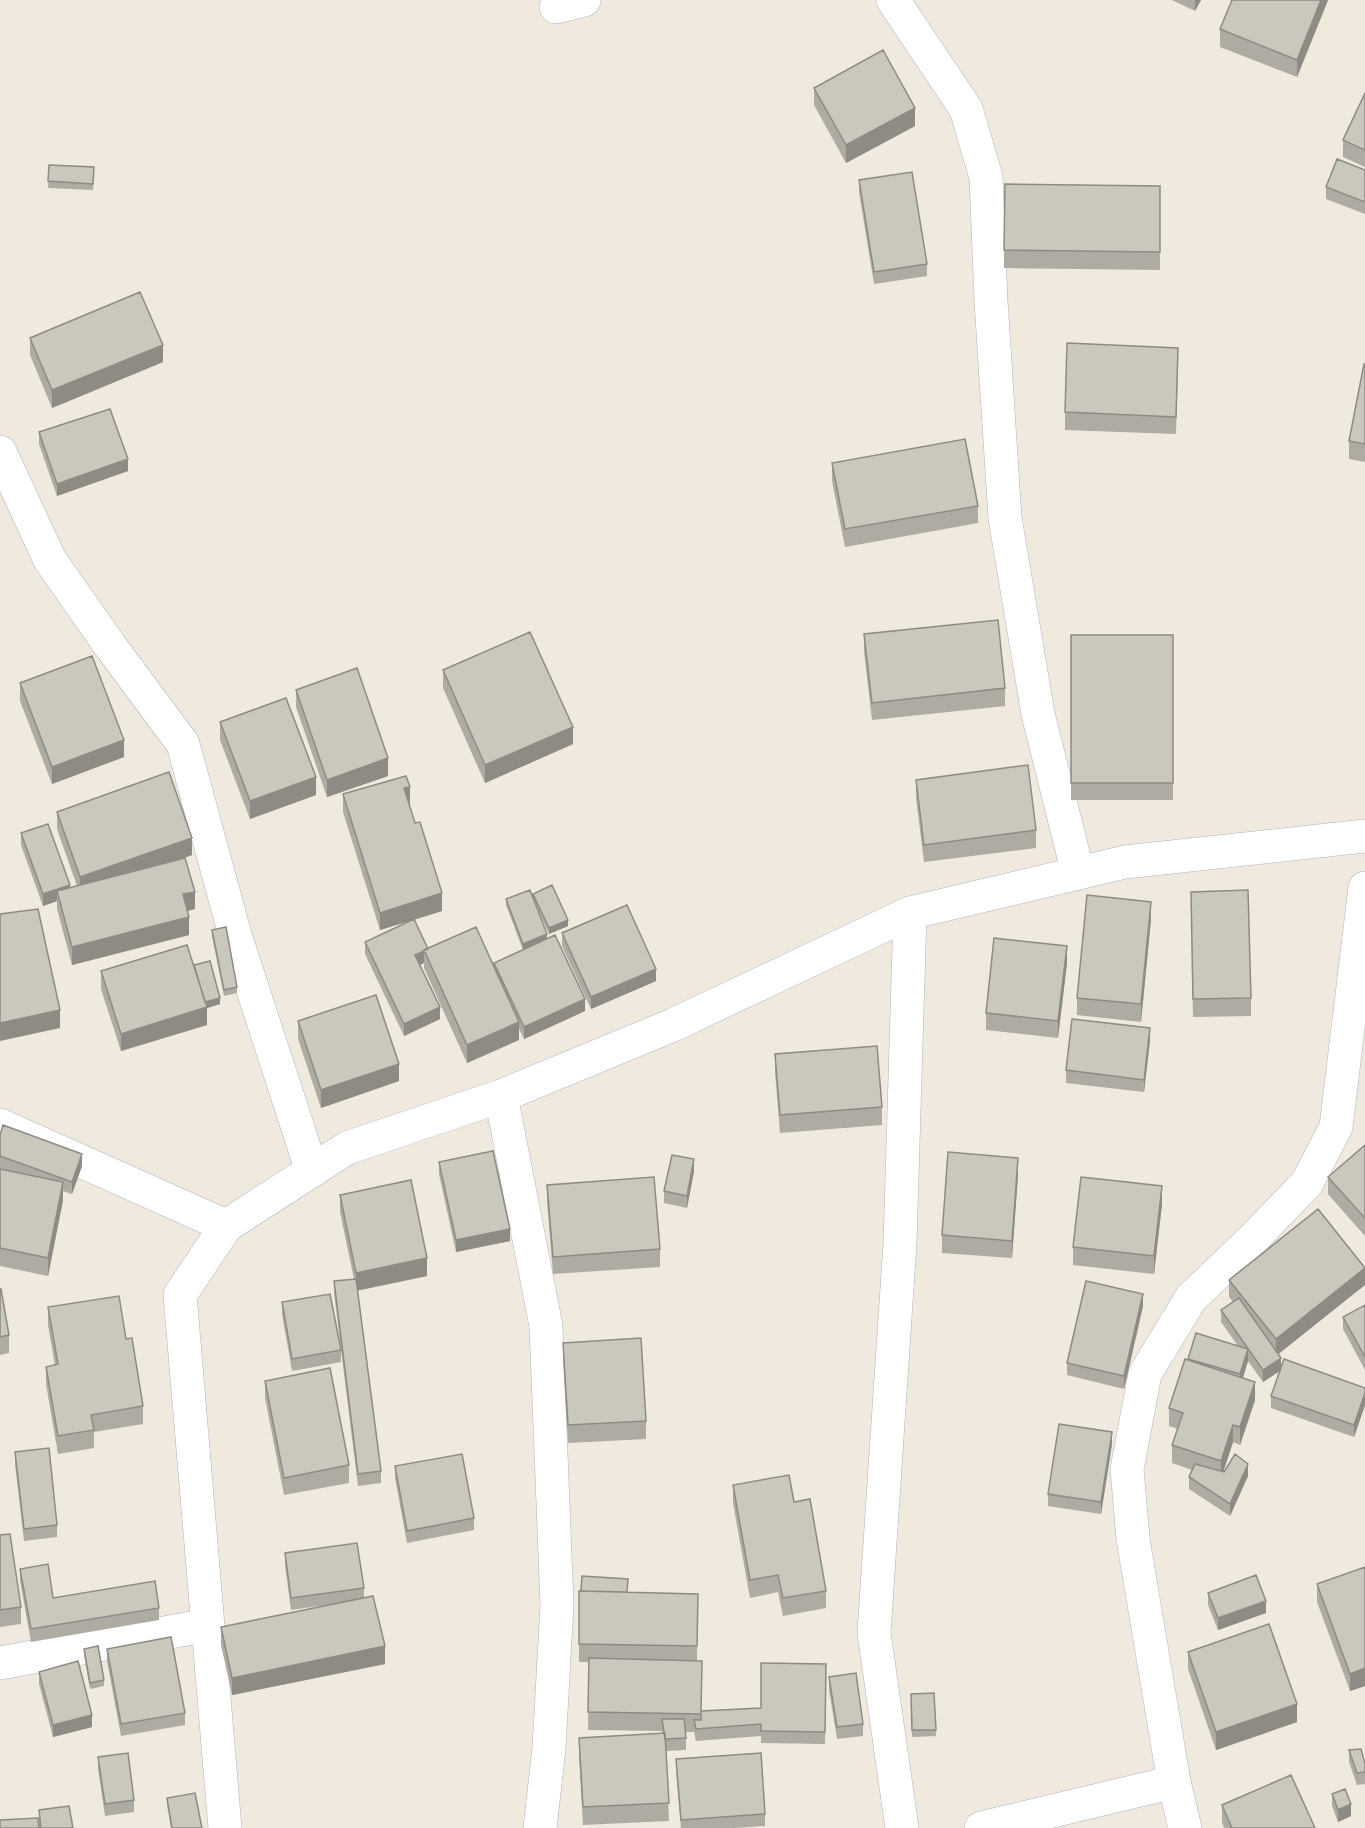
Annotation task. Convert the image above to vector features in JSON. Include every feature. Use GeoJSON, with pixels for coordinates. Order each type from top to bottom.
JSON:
{"type":"FeatureCollection","features":[{"type":"Feature","properties":{"kind":"street"},"geometry":{"type":"LineString","coordinates":[[893,0],[966,109],[986,177],[991,301],[1005,518],[1038,714],[1078,873]]}},
{"type":"Feature","properties":{"kind":"street"},"geometry":{"type":"LineString","coordinates":[[0,452],[50,560],[183,744],[235,934],[312,1171]]}},
{"type":"Feature","properties":{"kind":"street"},"geometry":{"type":"LineString","coordinates":[[225,1828],[180,1295],[226,1226],[347,1148],[501,1096],[674,1025],[910,913],[1125,862],[1365,837]]}},
{"type":"Feature","properties":{"kind":"street"},"geometry":{"type":"LineString","coordinates":[[1185,1828],[1174,1782],[1133,1539],[1127,1469],[1145,1374],[1191,1298],[1307,1183],[1336,1127],[1365,888]]}},
{"type":"Feature","properties":{"kind":"street"},"geometry":{"type":"LineString","coordinates":[[902,1828],[874,1633],[900,1243],[910,913]]}},
{"type":"Feature","properties":{"kind":"street"},"geometry":{"type":"LineString","coordinates":[[501,1096],[546,1326],[557,1605],[549,1748],[540,1828]]}},
{"type":"Feature","properties":{"kind":"street"},"geometry":{"type":"LineString","coordinates":[[0,1125],[226,1226]]}},
{"type":"Feature","properties":{"kind":"street"},"geometry":{"type":"LineString","coordinates":[[0,1663],[208,1625]]}},
{"type":"Feature","properties":{"kind":"street"},"geometry":{"type":"LineString","coordinates":[[981,1828],[1174,1782]]}},
{"type":"Feature","properties":{"kind":"building"},"geometry":{"type":"Polygon","coordinates":[[[1232,0],[1321,0],[1297,60],[1220,29],[1232,0]]]}},
{"type":"Feature","properties":{"kind":"building"},"geometry":{"type":"Polygon","coordinates":[[[883,50],[915,108],[846,145],[814,88],[883,50]]]}},
{"type":"Feature","properties":{"kind":"building"},"geometry":{"type":"Polygon","coordinates":[[[1365,93],[1365,150],[1343,140],[1365,93]]]}},
{"type":"Feature","properties":{"kind":"building"},"geometry":{"type":"Polygon","coordinates":[[[1337,159],[1365,170],[1365,202],[1326,187],[1337,159]]]}},
{"type":"Feature","properties":{"kind":"building"},"geometry":{"type":"Polygon","coordinates":[[[49,165],[94,167],[93,184],[48,181],[49,165]]]}},
{"type":"Feature","properties":{"kind":"building"},"geometry":{"type":"Polygon","coordinates":[[[912,172],[927,264],[874,272],[859,180],[912,172]]]}},
{"type":"Feature","properties":{"kind":"building"},"geometry":{"type":"Polygon","coordinates":[[[1005,184],[1160,186],[1160,252],[1004,250],[1005,184]]]}},
{"type":"Feature","properties":{"kind":"building"},"geometry":{"type":"Polygon","coordinates":[[[140,292],[163,345],[52,390],[30,338],[140,292]]]}},
{"type":"Feature","properties":{"kind":"building"},"geometry":{"type":"Polygon","coordinates":[[[1067,343],[1178,348],[1176,417],[1065,412],[1067,343]]]}},
{"type":"Feature","properties":{"kind":"building"},"geometry":{"type":"Polygon","coordinates":[[[1365,364],[1365,444],[1349,441],[1365,364]]]}},
{"type":"Feature","properties":{"kind":"building"},"geometry":{"type":"Polygon","coordinates":[[[110,409],[128,459],[57,484],[39,432],[110,409]]]}},
{"type":"Feature","properties":{"kind":"building"},"geometry":{"type":"Polygon","coordinates":[[[965,439],[978,506],[845,529],[832,463],[965,439]]]}},
{"type":"Feature","properties":{"kind":"building"},"geometry":{"type":"Polygon","coordinates":[[[998,620],[1005,688],[872,703],[864,634],[998,620]]]}},
{"type":"Feature","properties":{"kind":"building"},"geometry":{"type":"Polygon","coordinates":[[[530,632],[573,727],[485,765],[443,670],[530,632]]]}},
{"type":"Feature","properties":{"kind":"building"},"geometry":{"type":"Polygon","coordinates":[[[1071,635],[1173,635],[1173,783],[1071,783],[1071,635]]]}},
{"type":"Feature","properties":{"kind":"building"},"geometry":{"type":"Polygon","coordinates":[[[92,656],[124,740],[52,767],[20,683],[92,656]]]}},
{"type":"Feature","properties":{"kind":"building"},"geometry":{"type":"Polygon","coordinates":[[[357,668],[388,758],[327,780],[296,690],[357,668]]]}},
{"type":"Feature","properties":{"kind":"building"},"geometry":{"type":"Polygon","coordinates":[[[286,698],[316,777],[250,801],[220,722],[286,698]]]}},
{"type":"Feature","properties":{"kind":"building"},"geometry":{"type":"Polygon","coordinates":[[[1028,765],[1036,830],[924,845],[916,780],[1028,765]]]}},
{"type":"Feature","properties":{"kind":"building"},"geometry":{"type":"Polygon","coordinates":[[[169,772],[192,838],[80,877],[57,812],[169,772]]]}},
{"type":"Feature","properties":{"kind":"building"},"geometry":{"type":"Polygon","coordinates":[[[406,776],[410,787],[404,788],[415,823],[420,822],[442,893],[380,913],[343,794],[406,776]]]}},
{"type":"Feature","properties":{"kind":"building"},"geometry":{"type":"Polygon","coordinates":[[[48,824],[70,885],[43,894],[21,833],[48,824]]]}},
{"type":"Feature","properties":{"kind":"building"},"geometry":{"type":"Polygon","coordinates":[[[185,858],[195,892],[183,894],[189,917],[72,947],[57,891],[185,858]]]}},
{"type":"Feature","properties":{"kind":"building"},"geometry":{"type":"Polygon","coordinates":[[[552,885],[568,920],[549,928],[533,894],[552,885]]]}},
{"type":"Feature","properties":{"kind":"building"},"geometry":{"type":"Polygon","coordinates":[[[530,890],[547,934],[523,944],[506,899],[530,890]]]}},
{"type":"Feature","properties":{"kind":"building"},"geometry":{"type":"Polygon","coordinates":[[[1248,890],[1251,998],[1193,999],[1191,892],[1248,890]]]}},
{"type":"Feature","properties":{"kind":"building"},"geometry":{"type":"Polygon","coordinates":[[[1087,895],[1151,902],[1141,1004],[1077,998],[1087,895]]]}},
{"type":"Feature","properties":{"kind":"building"},"geometry":{"type":"Polygon","coordinates":[[[627,905],[656,969],[591,997],[562,933],[627,905]]]}},
{"type":"Feature","properties":{"kind":"building"},"geometry":{"type":"Polygon","coordinates":[[[38,909],[60,1010],[0,1023],[0,914],[38,909]]]}},
{"type":"Feature","properties":{"kind":"building"},"geometry":{"type":"Polygon","coordinates":[[[414,919],[428,949],[415,955],[440,1007],[404,1024],[365,942],[414,919]]]}},
{"type":"Feature","properties":{"kind":"building"},"geometry":{"type":"Polygon","coordinates":[[[226,927],[237,987],[224,990],[212,930],[226,927]]]}},
{"type":"Feature","properties":{"kind":"building"},"geometry":{"type":"Polygon","coordinates":[[[476,927],[519,1022],[467,1045],[424,950],[476,927]]]}},
{"type":"Feature","properties":{"kind":"building"},"geometry":{"type":"Polygon","coordinates":[[[555,935],[585,999],[524,1027],[494,963],[555,935]]]}},
{"type":"Feature","properties":{"kind":"building"},"geometry":{"type":"Polygon","coordinates":[[[994,938],[1067,946],[1058,1021],[986,1013],[994,938]]]}},
{"type":"Feature","properties":{"kind":"building"},"geometry":{"type":"Polygon","coordinates":[[[187,945],[207,1007],[121,1034],[101,971],[187,945]]]}},
{"type":"Feature","properties":{"kind":"building"},"geometry":{"type":"Polygon","coordinates":[[[210,961],[220,998],[205,1002],[194,965],[210,961]]]}},
{"type":"Feature","properties":{"kind":"building"},"geometry":{"type":"Polygon","coordinates":[[[376,995],[399,1064],[321,1090],[298,1021],[376,995]]]}},
{"type":"Feature","properties":{"kind":"building"},"geometry":{"type":"Polygon","coordinates":[[[1072,1019],[1150,1028],[1144,1080],[1066,1070],[1072,1019]]]}},
{"type":"Feature","properties":{"kind":"building"},"geometry":{"type":"Polygon","coordinates":[[[877,1046],[882,1107],[780,1115],[775,1054],[877,1046]]]}},
{"type":"Feature","properties":{"kind":"building"},"geometry":{"type":"Polygon","coordinates":[[[3,1125],[82,1154],[72,1182],[0,1156],[0,1135],[3,1125]]]}},
{"type":"Feature","properties":{"kind":"building"},"geometry":{"type":"Polygon","coordinates":[[[1365,1145],[1365,1218],[1328,1177],[1365,1145]]]}},
{"type":"Feature","properties":{"kind":"building"},"geometry":{"type":"Polygon","coordinates":[[[493,1151],[510,1229],[456,1240],[439,1162],[493,1151]]]}},
{"type":"Feature","properties":{"kind":"building"},"geometry":{"type":"Polygon","coordinates":[[[948,1152],[1018,1158],[1012,1241],[942,1235],[948,1152]]]}},
{"type":"Feature","properties":{"kind":"building"},"geometry":{"type":"Polygon","coordinates":[[[672,1155],[694,1159],[687,1196],[664,1191],[672,1155]]]}},
{"type":"Feature","properties":{"kind":"building"},"geometry":{"type":"Polygon","coordinates":[[[0,1169],[63,1182],[48,1258],[0,1248],[0,1169]]]}},
{"type":"Feature","properties":{"kind":"building"},"geometry":{"type":"Polygon","coordinates":[[[654,1177],[660,1249],[553,1257],[547,1185],[654,1177]]]}},
{"type":"Feature","properties":{"kind":"building"},"geometry":{"type":"Polygon","coordinates":[[[1081,1177],[1162,1186],[1154,1256],[1073,1247],[1081,1177]]]}},
{"type":"Feature","properties":{"kind":"building"},"geometry":{"type":"Polygon","coordinates":[[[411,1180],[427,1258],[356,1273],[340,1195],[411,1180]]]}},
{"type":"Feature","properties":{"kind":"building"},"geometry":{"type":"Polygon","coordinates":[[[1318,1209],[1365,1268],[1276,1339],[1229,1280],[1318,1209]]]}},
{"type":"Feature","properties":{"kind":"building"},"geometry":{"type":"Polygon","coordinates":[[[356,1279],[381,1471],[358,1474],[334,1281],[356,1279]]]}},
{"type":"Feature","properties":{"kind":"building"},"geometry":{"type":"Polygon","coordinates":[[[1086,1281],[1143,1294],[1124,1376],[1067,1363],[1086,1281]]]}},
{"type":"Feature","properties":{"kind":"building"},"geometry":{"type":"Polygon","coordinates":[[[0,1289],[9,1335],[0,1337],[0,1289]]]}},
{"type":"Feature","properties":{"kind":"building"},"geometry":{"type":"Polygon","coordinates":[[[330,1294],[341,1350],[292,1359],[282,1302],[330,1294]]]}},
{"type":"Feature","properties":{"kind":"building"},"geometry":{"type":"Polygon","coordinates":[[[119,1296],[126,1339],[132,1338],[143,1406],[91,1415],[94,1430],[58,1436],[46,1367],[58,1364],[48,1307],[119,1296]]]}},
{"type":"Feature","properties":{"kind":"building"},"geometry":{"type":"Polygon","coordinates":[[[1239,1298],[1281,1358],[1263,1370],[1221,1310],[1239,1298]]]}},
{"type":"Feature","properties":{"kind":"building"},"geometry":{"type":"Polygon","coordinates":[[[1365,1305],[1365,1357],[1343,1317],[1365,1305]]]}},
{"type":"Feature","properties":{"kind":"building"},"geometry":{"type":"Polygon","coordinates":[[[1196,1333],[1248,1349],[1240,1374],[1188,1359],[1196,1333]]]}},
{"type":"Feature","properties":{"kind":"building"},"geometry":{"type":"Polygon","coordinates":[[[641,1338],[646,1421],[568,1425],[563,1343],[641,1338]]]}},
{"type":"Feature","properties":{"kind":"building"},"geometry":{"type":"Polygon","coordinates":[[[1185,1359],[1255,1382],[1240,1427],[1233,1425],[1221,1461],[1172,1445],[1183,1413],[1169,1408],[1185,1359]]]}},
{"type":"Feature","properties":{"kind":"building"},"geometry":{"type":"Polygon","coordinates":[[[1284,1359],[1365,1388],[1354,1425],[1271,1396],[1284,1359]]]}},
{"type":"Feature","properties":{"kind":"building"},"geometry":{"type":"Polygon","coordinates":[[[330,1368],[349,1465],[284,1478],[265,1381],[330,1368]]]}},
{"type":"Feature","properties":{"kind":"building"},"geometry":{"type":"Polygon","coordinates":[[[1059,1424],[1112,1432],[1101,1502],[1048,1494],[1059,1424]]]}},
{"type":"Feature","properties":{"kind":"building"},"geometry":{"type":"Polygon","coordinates":[[[49,1448],[57,1525],[24,1529],[15,1452],[49,1448]]]}},
{"type":"Feature","properties":{"kind":"building"},"geometry":{"type":"Polygon","coordinates":[[[462,1454],[474,1518],[407,1531],[395,1466],[462,1454]]]}},
{"type":"Feature","properties":{"kind":"building"},"geometry":{"type":"Polygon","coordinates":[[[1235,1454],[1248,1464],[1230,1504],[1189,1477],[1195,1464],[1224,1472],[1235,1454]]]}},
{"type":"Feature","properties":{"kind":"building"},"geometry":{"type":"Polygon","coordinates":[[[789,1475],[794,1502],[810,1499],[826,1591],[783,1598],[778,1575],[750,1580],[733,1485],[789,1475]]]}},
{"type":"Feature","properties":{"kind":"building"},"geometry":{"type":"Polygon","coordinates":[[[10,1534],[21,1607],[0,1610],[0,1535],[10,1534]]]}},
{"type":"Feature","properties":{"kind":"building"},"geometry":{"type":"Polygon","coordinates":[[[357,1543],[364,1588],[291,1598],[285,1553],[357,1543]]]}},
{"type":"Feature","properties":{"kind":"building"},"geometry":{"type":"Polygon","coordinates":[[[48,1564],[53,1598],[155,1581],[159,1608],[31,1629],[20,1569],[48,1564]]]}},
{"type":"Feature","properties":{"kind":"building"},"geometry":{"type":"Polygon","coordinates":[[[1365,1567],[1365,1668],[1350,1674],[1317,1584],[1365,1567]]]}},
{"type":"Feature","properties":{"kind":"building"},"geometry":{"type":"Polygon","coordinates":[[[1256,1575],[1266,1601],[1218,1618],[1208,1593],[1256,1575]]]}},
{"type":"Feature","properties":{"kind":"building"},"geometry":{"type":"Polygon","coordinates":[[[582,1576],[628,1579],[627,1592],[581,1591],[582,1576]]]}},
{"type":"Feature","properties":{"kind":"building"},"geometry":{"type":"Polygon","coordinates":[[[579,1591],[698,1594],[697,1646],[579,1644],[579,1591]]]}},
{"type":"Feature","properties":{"kind":"building"},"geometry":{"type":"Polygon","coordinates":[[[373,1596],[385,1646],[232,1678],[221,1627],[373,1596]]]}},
{"type":"Feature","properties":{"kind":"building"},"geometry":{"type":"Polygon","coordinates":[[[1269,1624],[1297,1704],[1216,1732],[1188,1652],[1269,1624]]]}},
{"type":"Feature","properties":{"kind":"building"},"geometry":{"type":"Polygon","coordinates":[[[171,1637],[185,1713],[121,1724],[107,1649],[171,1637]]]}},
{"type":"Feature","properties":{"kind":"building"},"geometry":{"type":"Polygon","coordinates":[[[98,1646],[104,1680],[90,1683],[84,1649],[98,1646]]]}},
{"type":"Feature","properties":{"kind":"building"},"geometry":{"type":"Polygon","coordinates":[[[589,1658],[702,1661],[701,1714],[588,1712],[589,1658]]]}},
{"type":"Feature","properties":{"kind":"building"},"geometry":{"type":"Polygon","coordinates":[[[78,1661],[92,1715],[53,1725],[39,1672],[78,1661]]]}},
{"type":"Feature","properties":{"kind":"building"},"geometry":{"type":"Polygon","coordinates":[[[761,1663],[826,1664],[825,1732],[761,1731],[761,1724],[696,1729],[694,1720],[701,1720],[701,1711],[761,1708],[761,1663]]]}},
{"type":"Feature","properties":{"kind":"building"},"geometry":{"type":"Polygon","coordinates":[[[856,1673],[863,1724],[837,1727],[829,1677],[856,1673]]]}},
{"type":"Feature","properties":{"kind":"building"},"geometry":{"type":"Polygon","coordinates":[[[934,1693],[936,1730],[912,1730],[911,1694],[934,1693]]]}},
{"type":"Feature","properties":{"kind":"building"},"geometry":{"type":"Polygon","coordinates":[[[662,1719],[684,1719],[686,1738],[665,1739],[662,1719]]]}},
{"type":"Feature","properties":{"kind":"building"},"geometry":{"type":"Polygon","coordinates":[[[665,1733],[669,1803],[583,1807],[579,1738],[665,1733]]]}},
{"type":"Feature","properties":{"kind":"building"},"geometry":{"type":"Polygon","coordinates":[[[1361,1749],[1365,1772],[1357,1773],[1349,1750],[1361,1749]]]}},
{"type":"Feature","properties":{"kind":"building"},"geometry":{"type":"Polygon","coordinates":[[[128,1753],[134,1800],[105,1804],[98,1757],[128,1753]]]}},
{"type":"Feature","properties":{"kind":"building"},"geometry":{"type":"Polygon","coordinates":[[[761,1753],[765,1814],[681,1820],[676,1759],[761,1753]]]}},
{"type":"Feature","properties":{"kind":"building"},"geometry":{"type":"Polygon","coordinates":[[[1291,1775],[1315,1828],[1232,1828],[1222,1805],[1291,1775]]]}},
{"type":"Feature","properties":{"kind":"building"},"geometry":{"type":"Polygon","coordinates":[[[1345,1789],[1351,1804],[1338,1810],[1332,1794],[1345,1789]]]}},
{"type":"Feature","properties":{"kind":"building"},"geometry":{"type":"Polygon","coordinates":[[[195,1793],[202,1828],[172,1828],[167,1798],[195,1793]]]}},
{"type":"Feature","properties":{"kind":"building"},"geometry":{"type":"Polygon","coordinates":[[[69,1806],[73,1828],[41,1828],[39,1810],[69,1806]]]}},
{"type":"Feature","properties":{"kind":"building"},"geometry":{"type":"Polygon","coordinates":[[[38,1818],[39,1828],[0,1828],[0,1820],[38,1818]]]}}]}
